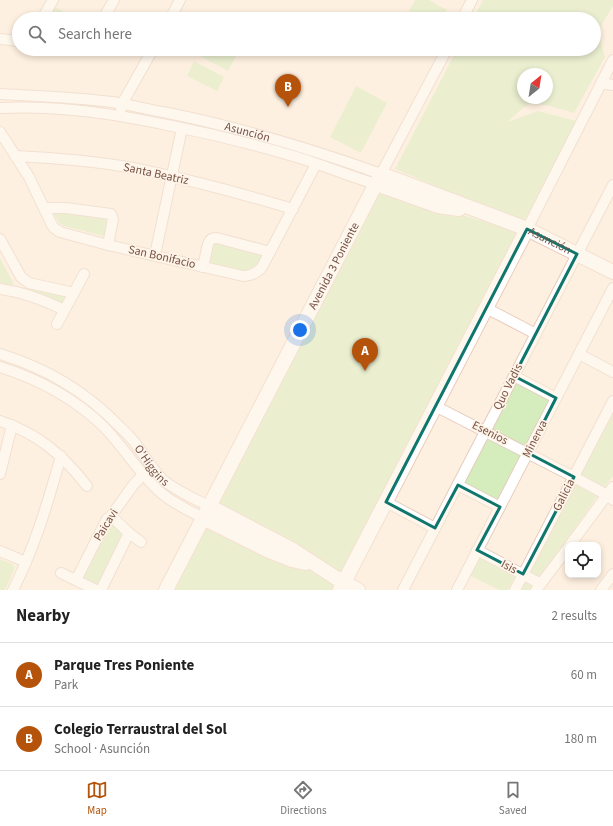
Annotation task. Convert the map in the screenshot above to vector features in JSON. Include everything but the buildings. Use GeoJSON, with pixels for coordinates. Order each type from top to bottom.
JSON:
{"type":"FeatureCollection","features":[{"type":"Feature","properties":{"kind":"street"},"geometry":{"type":"LineString","coordinates":[[46,12],[53,0]]}},
{"type":"Feature","properties":{"kind":"street"},"geometry":{"type":"LineString","coordinates":[[107,12],[114,0]]}},
{"type":"Feature","properties":{"kind":"street"},"geometry":{"type":"LineString","coordinates":[[174,12],[180,0]]}},
{"type":"Feature","properties":{"kind":"street"},"geometry":{"type":"LineString","coordinates":[[466,12],[472,0]]}},
{"type":"Feature","properties":{"kind":"street"},"geometry":{"type":"LineString","coordinates":[[0,39],[12,40]]}},
{"type":"Feature","properties":{"kind":"street"},"geometry":{"type":"LineString","coordinates":[[120,116],[122,104],[149,56]]}},
{"type":"Feature","properties":{"kind":"street","name":"Avenida 3 Poniente"},"geometry":{"type":"LineString","coordinates":[[166,590],[443,56]]}},
{"type":"Feature","properties":{"kind":"street"},"geometry":{"type":"LineString","coordinates":[[342,586],[613,60]]}},
{"type":"Feature","properties":{"kind":"street"},"geometry":{"type":"LineString","coordinates":[[601,83],[613,85]]}},
{"type":"Feature","properties":{"kind":"street","name":"Asunción"},"geometry":{"type":"LineString","coordinates":[[0,94],[78,98],[122,104],[183,116],[309,150],[379,179]]}},
{"type":"Feature","properties":{"kind":"street","name":"Asunción"},"geometry":{"type":"LineString","coordinates":[[0,108],[34,107],[91,111],[182,128],[255,145],[316,164],[379,179],[449,199],[527,229],[613,272]]}},
{"type":"Feature","properties":{"kind":"street"},"geometry":{"type":"LineString","coordinates":[[155,256],[182,128]]}},
{"type":"Feature","properties":{"kind":"street","name":"San Bonifacio"},"geometry":{"type":"LineString","coordinates":[[0,132],[29,177],[54,228],[60,232],[238,275],[248,276],[256,273],[262,267],[316,164]]}},
{"type":"Feature","properties":{"kind":"street","name":"Santa Beatriz"},"geometry":{"type":"LineString","coordinates":[[15,156],[87,162],[132,168],[241,194],[293,209]]}},
{"type":"Feature","properties":{"kind":"street","name":"Quo Vadis"},"geometry":{"type":"LineString","coordinates":[[403,590],[613,185]]}},
{"type":"Feature","properties":{"kind":"street"},"geometry":{"type":"LineString","coordinates":[[44,208],[66,208],[111,214],[113,219],[108,244]]}},
{"type":"Feature","properties":{"kind":"street"},"geometry":{"type":"LineString","coordinates":[[203,267],[208,244],[210,240],[214,238],[270,252]]}},
{"type":"Feature","properties":{"kind":"street"},"geometry":{"type":"LineString","coordinates":[[0,239],[21,277],[25,280],[33,284],[74,293]]}},
{"type":"Feature","properties":{"kind":"street"},"geometry":{"type":"LineString","coordinates":[[57,324],[84,274]]}},
{"type":"Feature","properties":{"kind":"street"},"geometry":{"type":"LineString","coordinates":[[20,292],[25,280]]}},
{"type":"Feature","properties":{"kind":"street","name":"Minerva"},"geometry":{"type":"LineString","coordinates":[[457,590],[613,288]]}},
{"type":"Feature","properties":{"kind":"street"},"geometry":{"type":"LineString","coordinates":[[0,289],[20,292],[42,299],[64,310]]}},
{"type":"Feature","properties":{"kind":"street"},"geometry":{"type":"LineString","coordinates":[[486,308],[536,334]]}},
{"type":"Feature","properties":{"kind":"street","name":"O'Higgins"},"geometry":{"type":"LineString","coordinates":[[0,354],[45,371],[84,394],[101,408],[134,441],[162,479],[206,512],[267,550],[292,560],[314,565],[342,586],[358,590]]}},
{"type":"Feature","properties":{"kind":"street"},"geometry":{"type":"LineString","coordinates":[[579,354],[613,372]]}},
{"type":"Feature","properties":{"kind":"street","name":"O'Higgins"},"geometry":{"type":"LineString","coordinates":[[0,367],[50,387],[81,408],[111,434],[143,475],[166,498],[206,512]]}},
{"type":"Feature","properties":{"kind":"street"},"geometry":{"type":"LineString","coordinates":[[514,376],[556,398]]}},
{"type":"Feature","properties":{"kind":"street","name":"Galicia"},"geometry":{"type":"LineString","coordinates":[[515,590],[613,401]]}},
{"type":"Feature","properties":{"kind":"street","name":"Esenios"},"geometry":{"type":"LineString","coordinates":[[436,406],[574,477],[611,494]]}},
{"type":"Feature","properties":{"kind":"street"},"geometry":{"type":"LineString","coordinates":[[0,421],[29,433],[42,441],[61,456],[87,486]]}},
{"type":"Feature","properties":{"kind":"street"},"geometry":{"type":"LineString","coordinates":[[0,474],[12,425]]}},
{"type":"Feature","properties":{"kind":"street"},"geometry":{"type":"LineString","coordinates":[[13,590],[26,562],[43,517],[61,456]]}},
{"type":"Feature","properties":{"kind":"street","name":"Paicavi"},"geometry":{"type":"LineString","coordinates":[[76,580],[107,519],[111,516],[134,484],[143,475]]}},
{"type":"Feature","properties":{"kind":"street"},"geometry":{"type":"LineString","coordinates":[[458,485],[500,507]]}},
{"type":"Feature","properties":{"kind":"street"},"geometry":{"type":"LineString","coordinates":[[572,542],[611,494]]}},
{"type":"Feature","properties":{"kind":"street"},"geometry":{"type":"LineString","coordinates":[[386,502],[435,528]]}},
{"type":"Feature","properties":{"kind":"street"},"geometry":{"type":"LineString","coordinates":[[111,516],[140,542]]}},
{"type":"Feature","properties":{"kind":"street"},"geometry":{"type":"LineString","coordinates":[[101,590],[130,533]]}},
{"type":"Feature","properties":{"kind":"street","name":"Isis"},"geometry":{"type":"LineString","coordinates":[[478,550],[523,574],[539,587]]}},
{"type":"Feature","properties":{"kind":"street"},"geometry":{"type":"LineString","coordinates":[[0,551],[26,562]]}},
{"type":"Feature","properties":{"kind":"street"},"geometry":{"type":"LineString","coordinates":[[539,587],[565,552]]}},
{"type":"Feature","properties":{"kind":"street"},"geometry":{"type":"LineString","coordinates":[[61,573],[96,590]]}},
{"type":"Feature","properties":{"kind":"street"},"geometry":{"type":"LineString","coordinates":[[601,590],[613,574]]}},
{"type":"Feature","properties":{"kind":"highlighted area"},"geometry":{"type":"Polygon","coordinates":[[[527,229],[577,254],[514,376],[556,398],[528,453],[574,477],[523,574],[477,550],[500,507],[458,485],[435,528],[386,502],[527,229]]]}},
{"type":"Feature","properties":{"kind":"green space"},"geometry":{"type":"Polygon","coordinates":[[[415,0],[429,0],[447,10],[446,12],[409,11],[415,0]]]}},
{"type":"Feature","properties":{"kind":"green space"},"geometry":{"type":"Polygon","coordinates":[[[483,0],[613,0],[613,6],[601,26],[601,12],[477,12],[483,0]]]}},
{"type":"Feature","properties":{"kind":"green space"},"geometry":{"type":"Polygon","coordinates":[[[55,7],[64,12],[52,12],[55,7]]]}},
{"type":"Feature","properties":{"kind":"green space"},"geometry":{"type":"Polygon","coordinates":[[[601,42],[605,57],[574,113],[546,105],[528,104],[507,122],[538,111],[577,121],[526,218],[522,221],[395,169],[453,56],[601,56],[601,42]]]}},
{"type":"Feature","properties":{"kind":"green space"},"geometry":{"type":"Polygon","coordinates":[[[200,56],[236,56],[228,71],[200,56]]]}},
{"type":"Feature","properties":{"kind":"green space"},"geometry":{"type":"Polygon","coordinates":[[[194,61],[224,77],[217,91],[187,76],[194,61]]]}},
{"type":"Feature","properties":{"kind":"green space"},"geometry":{"type":"Polygon","coordinates":[[[356,86],[387,103],[361,153],[330,137],[356,86]]]}},
{"type":"Feature","properties":{"kind":"green space"},"geometry":{"type":"Polygon","coordinates":[[[377,191],[519,232],[340,575],[318,564],[314,555],[215,503],[377,191]]]}},
{"type":"Feature","properties":{"kind":"green space"},"geometry":{"type":"Polygon","coordinates":[[[69,211],[103,216],[107,222],[104,236],[64,226],[59,223],[53,213],[69,211]]]}},
{"type":"Feature","properties":{"kind":"green space"},"geometry":{"type":"Polygon","coordinates":[[[217,240],[260,252],[263,256],[255,267],[246,271],[209,262],[211,242],[217,240]]]}},
{"type":"Feature","properties":{"kind":"green space"},"geometry":{"type":"Polygon","coordinates":[[[0,258],[13,282],[12,285],[0,283],[0,258]]]}},
{"type":"Feature","properties":{"kind":"green space"},"geometry":{"type":"Polygon","coordinates":[[[29,287],[68,295],[63,305],[28,291],[29,287]]]}},
{"type":"Feature","properties":{"kind":"green space"},"geometry":{"type":"Polygon","coordinates":[[[515,380],[554,400],[528,450],[490,431],[515,380]]]}},
{"type":"Feature","properties":{"kind":"green space"},"geometry":{"type":"Polygon","coordinates":[[[613,414],[613,476],[603,489],[580,476],[613,414]]]}},
{"type":"Feature","properties":{"kind":"green space"},"geometry":{"type":"Polygon","coordinates":[[[485,435],[522,454],[497,502],[460,483],[485,435]]]}},
{"type":"Feature","properties":{"kind":"green space"},"geometry":{"type":"Polygon","coordinates":[[[576,483],[599,494],[540,579],[529,573],[576,483]]]}},
{"type":"Feature","properties":{"kind":"green space"},"geometry":{"type":"Polygon","coordinates":[[[110,521],[124,534],[98,587],[82,578],[110,521]]]}},
{"type":"Feature","properties":{"kind":"green space"},"geometry":{"type":"Polygon","coordinates":[[[207,525],[287,559],[331,582],[334,586],[333,590],[173,590],[207,525]]]}},
{"type":"Feature","properties":{"kind":"green space"},"geometry":{"type":"Polygon","coordinates":[[[479,555],[516,574],[508,590],[499,590],[469,575],[479,555]]]}},
{"type":"Feature","properties":{"kind":"green space"},"geometry":{"type":"Polygon","coordinates":[[[0,559],[12,564],[15,568],[5,590],[0,590],[0,559]]]}},
{"type":"Feature","properties":{"kind":"green space"},"geometry":{"type":"Polygon","coordinates":[[[526,579],[537,585],[533,590],[521,590],[526,579]]]}},
{"type":"Feature","properties":{"kind":"place","name":"Colegio Terraustral del Sol"},"geometry":{"type":"Point","coordinates":[288,107]}},
{"type":"Feature","properties":{"kind":"place","name":"Parque Tres Poniente"},"geometry":{"type":"Point","coordinates":[365,371]}}]}
